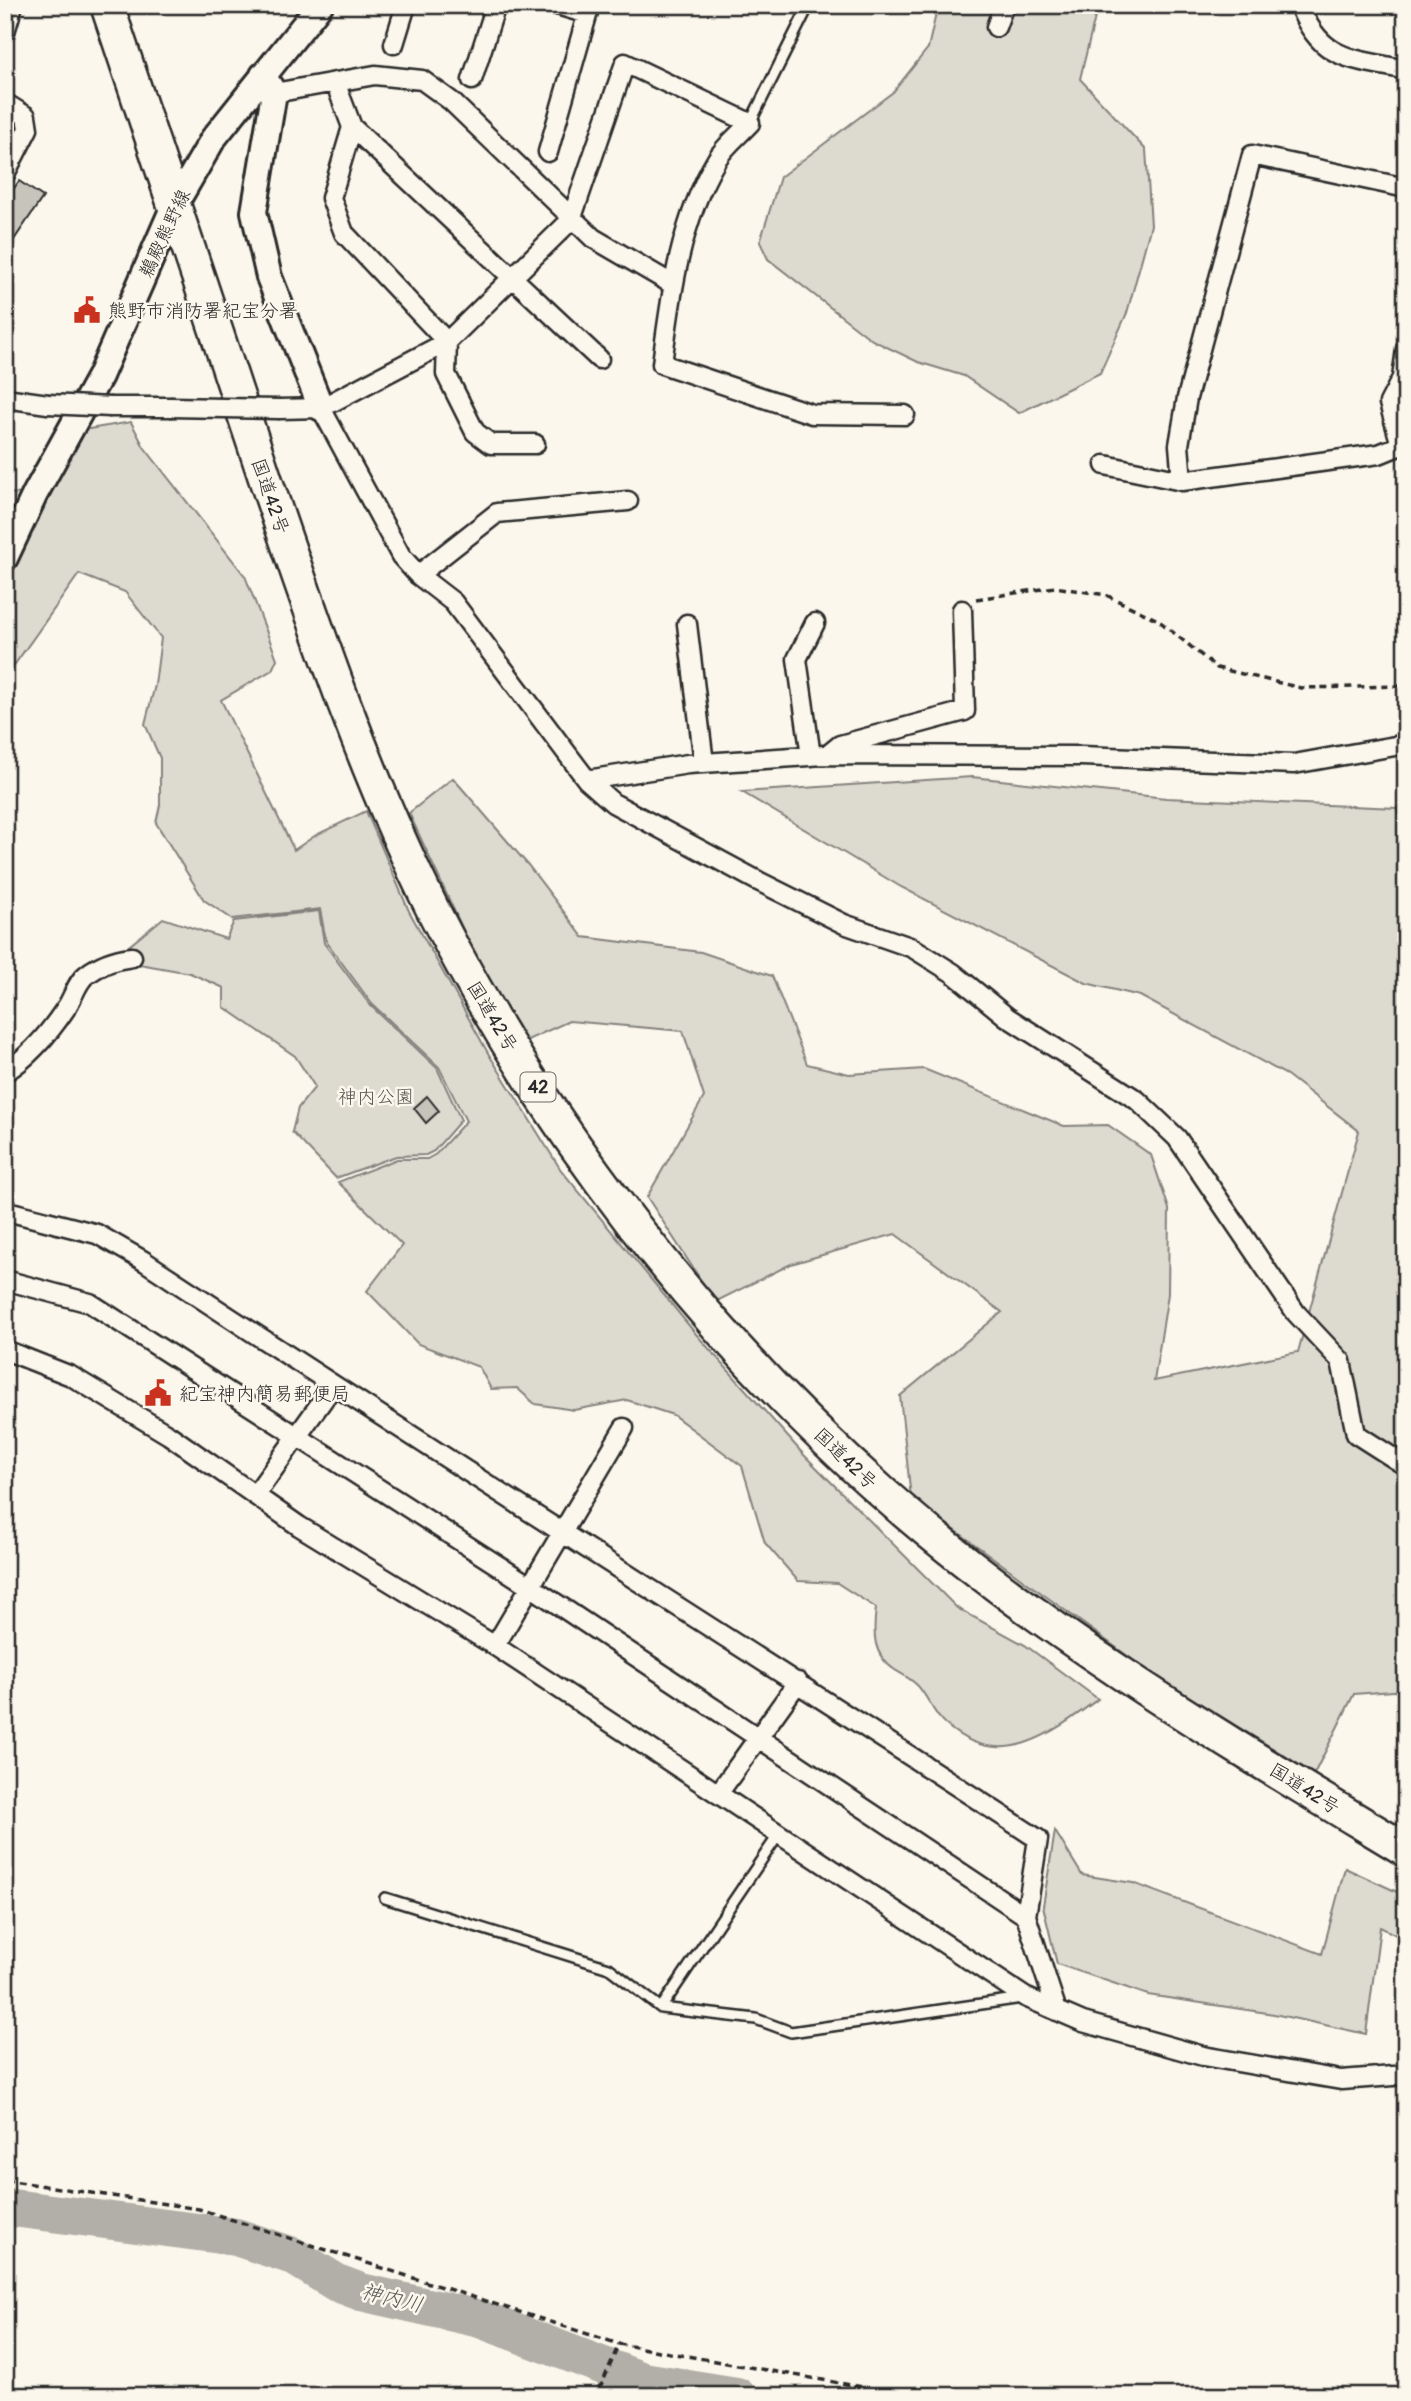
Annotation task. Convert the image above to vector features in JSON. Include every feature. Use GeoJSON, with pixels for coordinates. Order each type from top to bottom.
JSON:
{"type":"FeatureCollection","features":[{"type":"Feature","properties":{"kind":"highway","name":"国道42号"},"geometry":{"type":"LineString","coordinates":[[107,5],[173,208],[195,264],[226,364],[348,716],[431,907],[488,1012],[559,1120],[663,1261],[764,1378],[883,1494],[1036,1616],[1192,1719],[1406,1850]]}},
{"type":"Feature","properties":{"kind":"main road","name":"鵜殿熊野線"},"geometry":{"type":"LineString","coordinates":[[5,558],[35,494],[100,376],[173,208],[213,139],[269,84],[320,5]]}},
{"type":"Feature","properties":{"kind":"main road"},"geometry":{"type":"LineString","coordinates":[[269,84],[254,212],[269,277],[321,408]]}},
{"type":"Feature","properties":{"kind":"street"},"geometry":{"type":"LineString","coordinates":[[5,32],[13,5]]}},
{"type":"Feature","properties":{"kind":"street"},"geometry":{"type":"LineString","coordinates":[[394,44],[406,5]]}},
{"type":"Feature","properties":{"kind":"street"},"geometry":{"type":"LineString","coordinates":[[472,80],[496,5]]}},
{"type":"Feature","properties":{"kind":"street"},"geometry":{"type":"LineString","coordinates":[[548,152],[589,9],[557,5]]}},
{"type":"Feature","properties":{"kind":"street"},"geometry":{"type":"LineString","coordinates":[[996,27],[1004,5]]}},
{"type":"Feature","properties":{"kind":"street"},"geometry":{"type":"LineString","coordinates":[[1299,5],[1307,26],[1332,54],[1406,70]]}},
{"type":"Feature","properties":{"kind":"street"},"geometry":{"type":"LineString","coordinates":[[5,398],[48,404],[111,407],[321,408],[447,342],[571,220],[625,63],[750,123],[718,158],[690,220],[672,284],[662,363],[812,414],[905,415]]}},
{"type":"Feature","properties":{"kind":"street"},"geometry":{"type":"LineString","coordinates":[[269,84],[335,82],[375,75],[422,80],[451,101],[571,220],[593,238],[672,284]]}},
{"type":"Feature","properties":{"kind":"street"},"geometry":{"type":"LineString","coordinates":[[335,82],[352,127],[599,359]]}},
{"type":"Feature","properties":{"kind":"street"},"geometry":{"type":"LineString","coordinates":[[5,103],[26,116],[28,129],[5,174]]}},
{"type":"Feature","properties":{"kind":"street"},"geometry":{"type":"LineString","coordinates":[[352,127],[331,198],[344,233],[447,342],[446,374],[475,432],[491,444],[535,444]]}},
{"type":"Feature","properties":{"kind":"street"},"geometry":{"type":"LineString","coordinates":[[1182,481],[1179,445],[1186,398],[1252,155],[1406,188]]}},
{"type":"Feature","properties":{"kind":"street"},"geometry":{"type":"LineString","coordinates":[[1105,465],[1182,481],[1379,454],[1401,445],[1389,403],[1404,380],[1406,349]]}},
{"type":"Feature","properties":{"kind":"street"},"geometry":{"type":"LineString","coordinates":[[321,408],[401,556],[418,575],[453,602],[587,780],[614,803],[758,881],[844,924],[914,948],[953,973],[1007,1017],[1137,1100],[1177,1138],[1296,1313],[1341,1361],[1356,1434],[1406,1466]]}},
{"type":"Feature","properties":{"kind":"street"},"geometry":{"type":"LineString","coordinates":[[418,575],[497,513],[628,501]]}},
{"type":"Feature","properties":{"kind":"street"},"geometry":{"type":"LineString","coordinates":[[820,755],[840,745],[965,711],[964,605]]}},
{"type":"Feature","properties":{"kind":"street"},"geometry":{"type":"LineString","coordinates":[[815,623],[797,659],[820,755]]}},
{"type":"Feature","properties":{"kind":"street"},"geometry":{"type":"LineString","coordinates":[[687,624],[704,763]]}},
{"type":"Feature","properties":{"kind":"street"},"geometry":{"type":"LineString","coordinates":[[587,780],[704,763],[820,755],[1081,756],[1294,764],[1406,744]]}},
{"type":"Feature","properties":{"kind":"street"},"geometry":{"type":"LineString","coordinates":[[5,1072],[19,1063],[43,1037],[67,1007],[83,976],[112,960],[132,957]]}},
{"type":"Feature","properties":{"kind":"street"},"geometry":{"type":"LineString","coordinates":[[15,1213],[97,1234],[144,1261],[561,1534],[797,1682],[1038,1839],[1026,1916],[1057,2011]]}},
{"type":"Feature","properties":{"kind":"street"},"geometry":{"type":"LineString","coordinates":[[5,1280],[90,1303],[530,1586],[1026,1916]]}},
{"type":"Feature","properties":{"kind":"street"},"geometry":{"type":"LineString","coordinates":[[5,1350],[71,1376],[169,1435],[299,1526],[495,1646],[1025,1997],[1083,2022],[1203,2056],[1341,2080],[1406,2075]]}},
{"type":"Feature","properties":{"kind":"street"},"geometry":{"type":"LineString","coordinates":[[256,1495],[333,1386]]}},
{"type":"Feature","properties":{"kind":"street"},"geometry":{"type":"LineString","coordinates":[[495,1646],[624,1428]]}},
{"type":"Feature","properties":{"kind":"street"},"geometry":{"type":"LineString","coordinates":[[718,1794],[797,1682]]}},
{"type":"Feature","properties":{"kind":"lane"},"geometry":{"type":"LineString","coordinates":[[750,123],[809,5]]}},
{"type":"Feature","properties":{"kind":"lane"},"geometry":{"type":"LineString","coordinates":[[661,2008],[779,1834]]}},
{"type":"Feature","properties":{"kind":"lane"},"geometry":{"type":"LineString","coordinates":[[385,1898],[609,1968],[661,2008],[756,2019],[791,2032],[1025,1997]]}},
{"type":"Feature","properties":{"kind":"path"},"geometry":{"type":"LineString","coordinates":[[964,605],[1055,587],[1106,595],[1158,620],[1217,668],[1301,688],[1406,686]]}},
{"type":"Feature","properties":{"kind":"path"},"geometry":{"type":"LineString","coordinates":[[5,2180],[199,2209],[619,2345],[914,2396]]}},
{"type":"Feature","properties":{"kind":"path"},"geometry":{"type":"LineString","coordinates":[[589,2396],[602,2384],[619,2345]]}},
{"type":"Feature","properties":{"kind":"green space"},"geometry":{"type":"Polygon","coordinates":[[[938,5],[1098,5],[1080,79],[1146,150],[1151,225],[1127,313],[1100,373],[1019,413],[964,376],[918,362],[872,340],[768,259],[760,242],[780,177],[893,92],[928,48],[938,5]]]}},
{"type":"Feature","properties":{"kind":"green space"},"geometry":{"type":"Polygon","coordinates":[[[131,422],[144,447],[245,576],[277,659],[272,670],[221,700],[294,850],[316,835],[366,811],[409,911],[488,1053],[561,1170],[696,1334],[804,1455],[957,1608],[1025,1645],[1098,1699],[1062,1725],[1024,1743],[1005,1747],[985,1746],[965,1738],[941,1720],[917,1685],[882,1658],[875,1635],[876,1608],[837,1583],[798,1581],[765,1543],[742,1466],[673,1415],[627,1400],[574,1410],[535,1404],[517,1388],[491,1389],[479,1367],[418,1344],[367,1291],[402,1245],[338,1182],[397,1159],[427,1159],[436,1154],[466,1121],[439,1067],[372,1004],[326,941],[320,909],[232,919],[204,900],[156,823],[160,805],[160,758],[145,724],[155,685],[161,638],[125,592],[79,574],[5,678],[5,493],[44,495],[83,430],[131,422]]]}},
{"type":"Feature","properties":{"kind":"green space"},"geometry":{"type":"Polygon","coordinates":[[[972,777],[1166,798],[1397,808],[1406,849],[1406,1690],[1354,1694],[1314,1774],[1151,1673],[911,1498],[900,1396],[1002,1312],[895,1234],[791,1264],[715,1302],[647,1197],[704,1097],[683,1031],[569,1021],[521,1043],[470,945],[409,813],[453,778],[528,865],[583,937],[701,952],[772,976],[807,1064],[849,1074],[924,1069],[1064,1126],[1108,1125],[1151,1155],[1169,1209],[1168,1294],[1154,1381],[1298,1352],[1359,1131],[1287,1075],[1140,996],[1086,983],[901,887],[742,792],[972,777]]]}},
{"type":"Feature","properties":{"kind":"green space","name":"神内公園"},"geometry":{"type":"Polygon","coordinates":[[[319,911],[324,943],[370,1005],[437,1068],[461,1120],[434,1151],[426,1155],[396,1156],[336,1178],[292,1132],[298,1108],[315,1087],[295,1056],[224,1007],[224,988],[190,973],[133,963],[129,946],[163,918],[226,939],[234,921],[319,911]]]}},
{"type":"Feature","properties":{"kind":"green space"},"geometry":{"type":"Polygon","coordinates":[[[1055,1831],[1082,1875],[1133,1883],[1322,1954],[1345,1868],[1406,1896],[1406,1940],[1380,1927],[1366,2034],[1274,2014],[1148,1995],[1057,1964],[1043,1906],[1055,1831]]]}},
{"type":"Feature","properties":{"kind":"building"},"geometry":{"type":"Polygon","coordinates":[[[19,181],[43,197],[5,253],[5,201],[19,181]]]}},
{"type":"Feature","properties":{"kind":"building"},"geometry":{"type":"Polygon","coordinates":[[[427,1096],[439,1111],[426,1123],[414,1108],[427,1096]]]}},
{"type":"Feature","properties":{"kind":"waterway","name":"神内川"},"geometry":{"type":"LineString","coordinates":[[5,2207],[236,2237],[293,2256],[337,2283],[361,2292],[480,2319],[643,2381],[737,2396]]}},
{"type":"Feature","properties":{"kind":"place","name":"熊野市消防署紀宝分署"},"geometry":{"type":"Point","coordinates":[87,310]}},
{"type":"Feature","properties":{"kind":"place","name":"紀宝神内簡易郵便局"},"geometry":{"type":"Point","coordinates":[158,1393]}}]}
